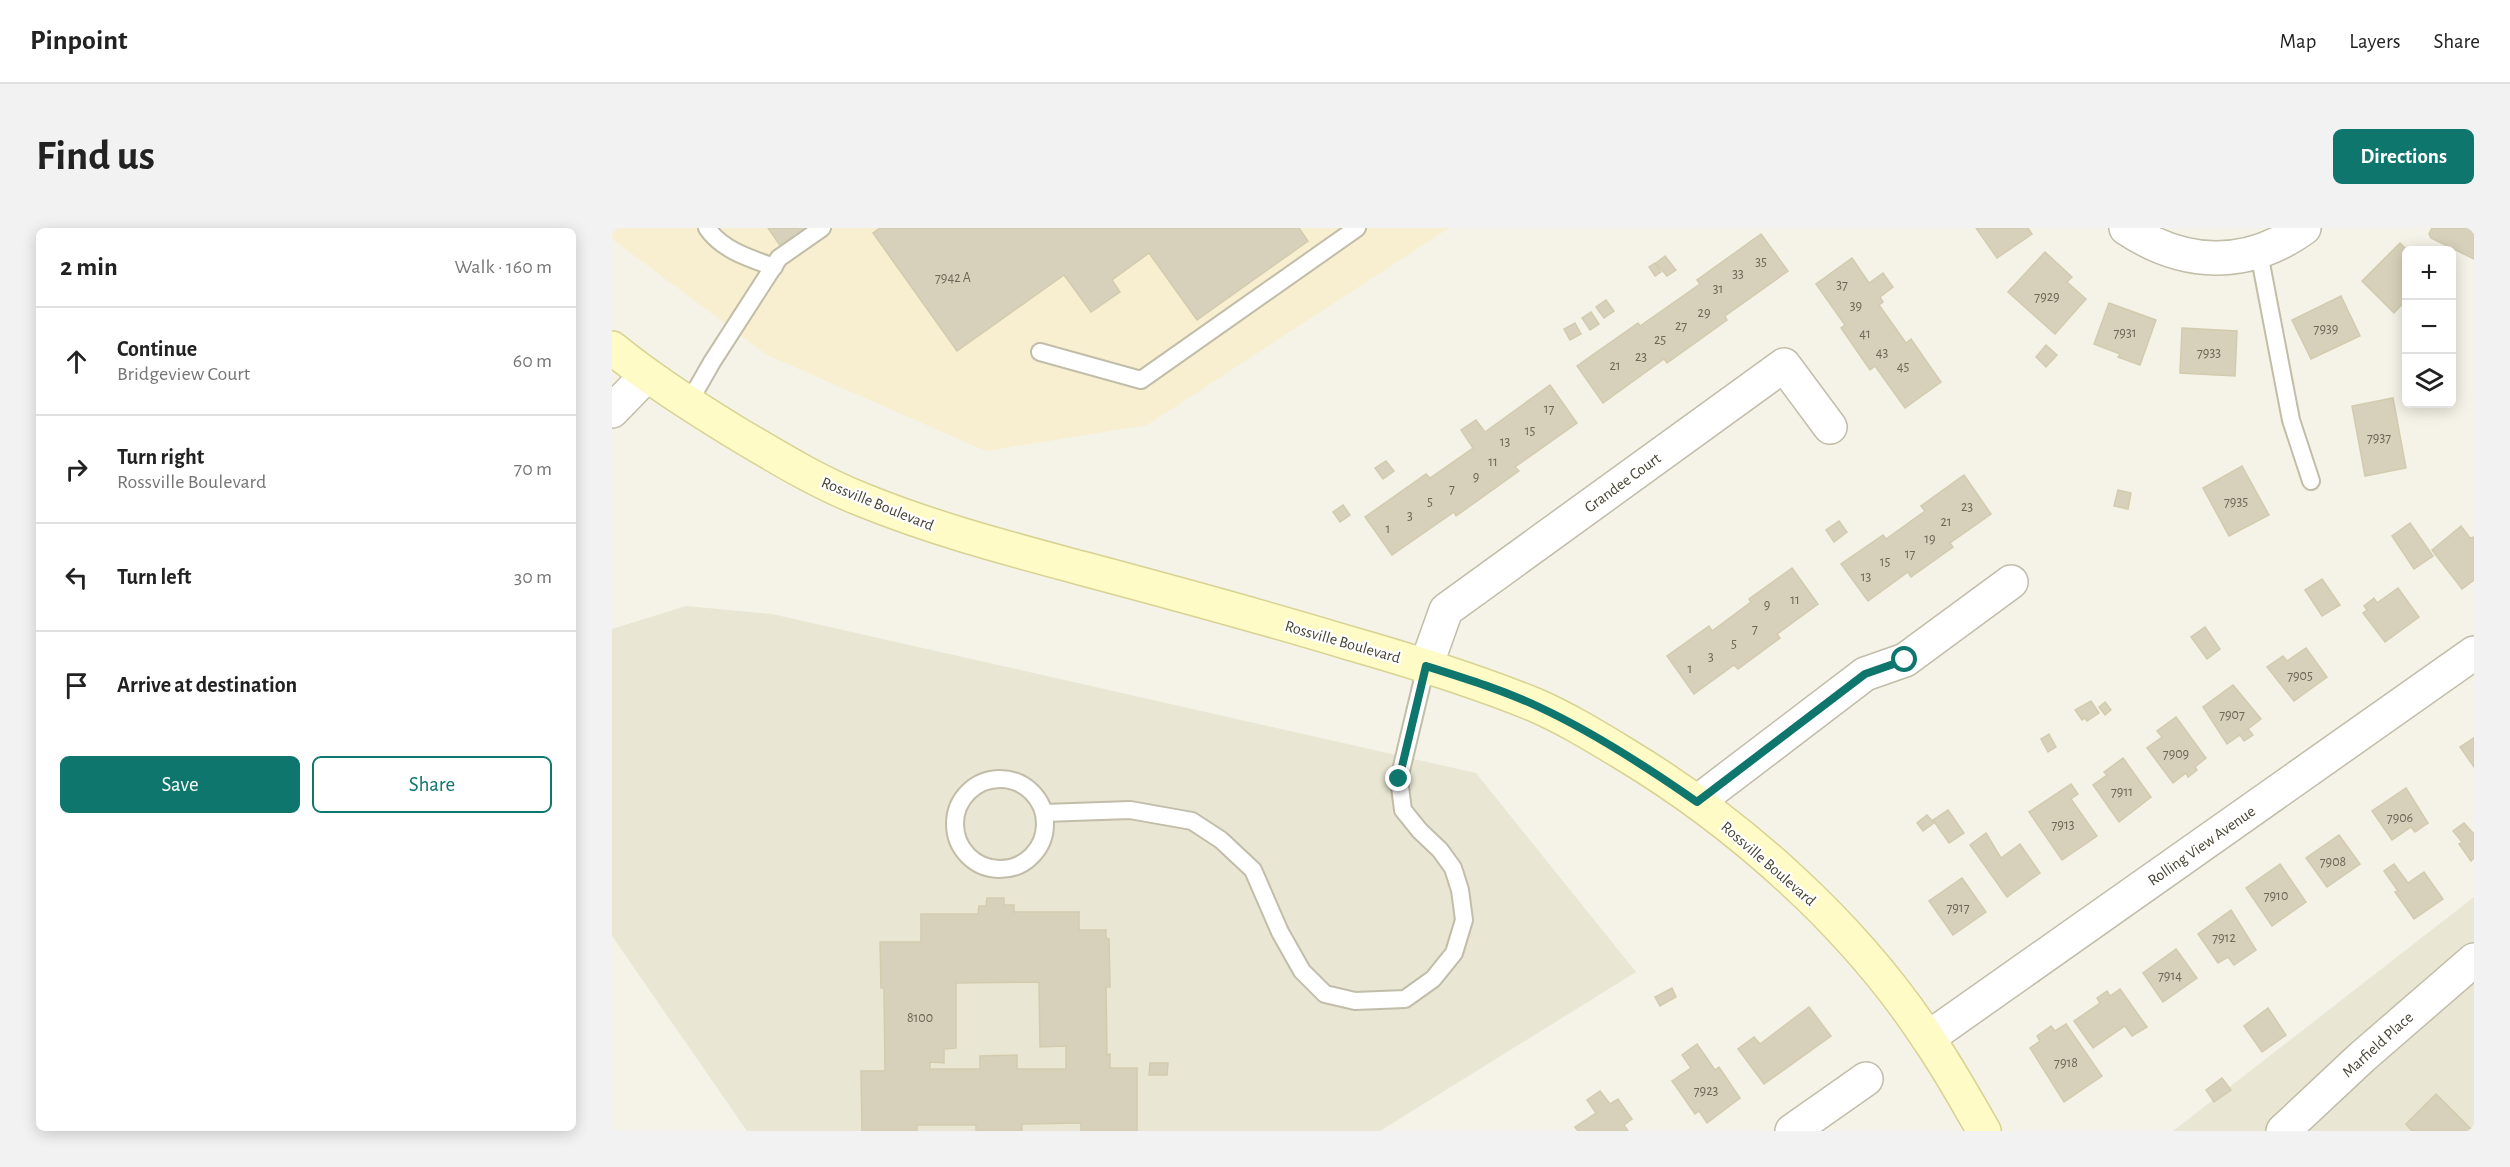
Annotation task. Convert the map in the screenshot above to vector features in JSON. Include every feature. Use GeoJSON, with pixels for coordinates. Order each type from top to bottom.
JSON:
{"type":"FeatureCollection","features":[{"type":"Feature","properties":{"kind":"main road","name":"Rossville Boulevard"},"geometry":{"type":"LineString","coordinates":[[612,348],[646,376],[688,404],[784,462],[860,499],[924,523],[1426,666],[1481,684],[1539,707],[1590,733],[1647,768],[1746,839],[1821,909],[1891,988],[1928,1038],[1984,1131]]}},
{"type":"Feature","properties":{"kind":"street"},"geometry":{"type":"LineString","coordinates":[[2126,228],[2158,246],[2210,259],[2259,253],[2290,238],[2304,228]]}},
{"type":"Feature","properties":{"kind":"street","name":"Grandee Court"},"geometry":{"type":"LineString","coordinates":[[1426,666],[1446,610],[1784,365],[1830,427]]}},
{"type":"Feature","properties":{"kind":"street"},"geometry":{"type":"LineString","coordinates":[[612,411],[646,376]]}},
{"type":"Feature","properties":{"kind":"street"},"geometry":{"type":"LineString","coordinates":[[1697,802],[1865,674],[1905,660],[2011,582]]}},
{"type":"Feature","properties":{"kind":"street","name":"Rolling View Avenue"},"geometry":{"type":"LineString","coordinates":[[1928,1038],[2474,653]]}},
{"type":"Feature","properties":{"kind":"street","name":"Marfield Place"},"geometry":{"type":"LineString","coordinates":[[2283,1131],[2362,1057],[2474,960]]}},
{"type":"Feature","properties":{"kind":"street"},"geometry":{"type":"LineString","coordinates":[[1792,1131],[1866,1079]]}},
{"type":"Feature","properties":{"kind":"lane"},"geometry":{"type":"LineString","coordinates":[[707,228],[711,234],[736,253],[774,267]]}},
{"type":"Feature","properties":{"kind":"lane"},"geometry":{"type":"LineString","coordinates":[[688,404],[712,362],[779,258],[822,228]]}},
{"type":"Feature","properties":{"kind":"lane"},"geometry":{"type":"LineString","coordinates":[[1040,352],[1141,380],[1357,228]]}},
{"type":"Feature","properties":{"kind":"lane"},"geometry":{"type":"LineString","coordinates":[[2259,253],[2291,420],[2311,481]]}},
{"type":"Feature","properties":{"kind":"lane"},"geometry":{"type":"LineString","coordinates":[[1044,813],[1130,810],[1192,821],[1221,840],[1254,870],[1280,932],[1302,971],[1325,993],[1354,1001],[1405,999],[1433,979],[1454,953],[1464,920],[1460,890],[1453,868],[1440,850],[1403,810],[1399,779],[1426,666]]}},
{"type":"Feature","properties":{"kind":"lane"},"geometry":{"type":"LineString","coordinates":[[1001,778],[1024,785],[1032,791],[1044,813],[1044,836],[1038,850],[1027,861],[1013,868],[990,869],[978,864],[961,848],[954,826],[955,815],[961,800],[976,784],[1001,778]]}},
{"type":"Feature","properties":{"kind":"shaded area"},"geometry":{"type":"Polygon","coordinates":[[[612,228],[1449,228],[1147,425],[986,451],[767,355],[616,242],[612,238],[612,228]]]}},
{"type":"Feature","properties":{"kind":"shaded area"},"geometry":{"type":"Polygon","coordinates":[[[686,606],[772,614],[1476,773],[1636,972],[1380,1131],[747,1131],[612,936],[612,629],[686,606]]]}},
{"type":"Feature","properties":{"kind":"shaded area"},"geometry":{"type":"Polygon","coordinates":[[[2474,897],[2474,1131],[2173,1131],[2474,897]]]}},
{"type":"Feature","properties":{"kind":"building"},"geometry":{"type":"Polygon","coordinates":[[[768,228],[808,228],[781,247],[768,228]]]}},
{"type":"Feature","properties":{"kind":"building"},"geometry":{"type":"Polygon","coordinates":[[[880,228],[1299,228],[1308,241],[1197,320],[1149,253],[1112,280],[1120,292],[1091,312],[1064,275],[957,351],[873,233],[880,228]]]}},
{"type":"Feature","properties":{"kind":"building"},"geometry":{"type":"Polygon","coordinates":[[[1976,228],[2028,228],[2032,234],[1997,258],[1976,228]]]}},
{"type":"Feature","properties":{"kind":"building"},"geometry":{"type":"Polygon","coordinates":[[[2432,228],[2474,228],[2474,259],[2456,250],[2456,246],[2447,246],[2431,238],[2429,234],[2432,228]]]}},
{"type":"Feature","properties":{"kind":"building"},"geometry":{"type":"Polygon","coordinates":[[[1761,234],[1788,271],[1725,316],[1727,320],[1667,363],[1664,359],[1603,403],[1577,366],[1638,323],[1640,326],[1700,284],[1697,280],[1761,234]]]}},
{"type":"Feature","properties":{"kind":"building"},"geometry":{"type":"Polygon","coordinates":[[[2400,243],[2403,246],[2402,304],[2394,313],[2362,281],[2400,243]]]}},
{"type":"Feature","properties":{"kind":"building"},"geometry":{"type":"Polygon","coordinates":[[[2045,252],[2072,277],[2067,282],[2086,299],[2055,334],[2008,292],[2045,252]]]}},
{"type":"Feature","properties":{"kind":"building"},"geometry":{"type":"Polygon","coordinates":[[[1665,256],[1676,270],[1667,276],[1656,263],[1665,256]]]}},
{"type":"Feature","properties":{"kind":"building"},"geometry":{"type":"Polygon","coordinates":[[[1852,258],[1869,283],[1883,273],[1893,287],[1880,297],[1883,302],[1879,305],[1906,343],[1911,339],[1941,382],[1905,408],[1875,366],[1870,370],[1841,328],[1845,325],[1816,284],[1852,258]]]}},
{"type":"Feature","properties":{"kind":"building"},"geometry":{"type":"Polygon","coordinates":[[[1655,263],[1661,272],[1655,276],[1649,267],[1655,263]]]}},
{"type":"Feature","properties":{"kind":"building"},"geometry":{"type":"Polygon","coordinates":[[[2341,296],[2360,336],[2311,359],[2292,320],[2341,296]]]}},
{"type":"Feature","properties":{"kind":"building"},"geometry":{"type":"Polygon","coordinates":[[[1606,300],[1614,311],[1604,318],[1596,307],[1606,300]]]}},
{"type":"Feature","properties":{"kind":"building"},"geometry":{"type":"Polygon","coordinates":[[[2109,303],[2156,320],[2140,365],[2118,357],[2120,354],[2094,344],[2109,303]]]}},
{"type":"Feature","properties":{"kind":"building"},"geometry":{"type":"Polygon","coordinates":[[[1591,312],[1599,324],[1590,330],[1582,318],[1591,312]]]}},
{"type":"Feature","properties":{"kind":"building"},"geometry":{"type":"Polygon","coordinates":[[[1575,323],[1581,334],[1570,340],[1564,329],[1575,323]]]}},
{"type":"Feature","properties":{"kind":"building"},"geometry":{"type":"Polygon","coordinates":[[[2182,328],[2237,331],[2235,376],[2180,373],[2182,328]]]}},
{"type":"Feature","properties":{"kind":"building"},"geometry":{"type":"Polygon","coordinates":[[[2046,345],[2057,355],[2046,367],[2036,357],[2046,345]]]}},
{"type":"Feature","properties":{"kind":"building"},"geometry":{"type":"Polygon","coordinates":[[[1550,385],[1577,423],[1515,467],[1519,471],[1456,516],[1454,512],[1392,555],[1365,517],[1426,474],[1430,478],[1473,448],[1461,430],[1476,420],[1485,432],[1550,385]]]}},
{"type":"Feature","properties":{"kind":"building"},"geometry":{"type":"Polygon","coordinates":[[[2393,398],[2406,468],[2365,476],[2352,406],[2393,398]]]}},
{"type":"Feature","properties":{"kind":"building"},"geometry":{"type":"Polygon","coordinates":[[[1386,461],[1394,471],[1383,479],[1375,468],[1386,461]]]}},
{"type":"Feature","properties":{"kind":"building"},"geometry":{"type":"Polygon","coordinates":[[[2242,466],[2269,515],[2229,536],[2203,488],[2242,466]]]}},
{"type":"Feature","properties":{"kind":"building"},"geometry":{"type":"Polygon","coordinates":[[[1964,475],[1991,514],[1950,543],[1953,547],[1911,577],[1908,572],[1868,601],[1841,564],[1883,535],[1886,539],[1925,511],[1921,506],[1964,475]]]}},
{"type":"Feature","properties":{"kind":"building"},"geometry":{"type":"Polygon","coordinates":[[[2118,490],[2131,493],[2128,509],[2114,506],[2118,490]]]}},
{"type":"Feature","properties":{"kind":"building"},"geometry":{"type":"Polygon","coordinates":[[[1343,505],[1350,515],[1340,522],[1333,512],[1343,505]]]}},
{"type":"Feature","properties":{"kind":"building"},"geometry":{"type":"Polygon","coordinates":[[[1839,521],[1847,532],[1834,542],[1826,530],[1839,521]]]}},
{"type":"Feature","properties":{"kind":"building"},"geometry":{"type":"Polygon","coordinates":[[[2410,523],[2433,556],[2414,569],[2392,536],[2410,523]]]}},
{"type":"Feature","properties":{"kind":"building"},"geometry":{"type":"Polygon","coordinates":[[[2461,526],[2470,538],[2474,537],[2474,580],[2462,589],[2432,550],[2461,526]]]}},
{"type":"Feature","properties":{"kind":"building"},"geometry":{"type":"Polygon","coordinates":[[[1792,568],[1818,604],[1777,634],[1780,638],[1738,669],[1734,665],[1694,694],[1667,656],[1709,626],[1712,631],[1751,602],[1749,599],[1792,568]]]}},
{"type":"Feature","properties":{"kind":"building"},"geometry":{"type":"Polygon","coordinates":[[[2322,579],[2340,605],[2322,616],[2305,590],[2322,579]]]}},
{"type":"Feature","properties":{"kind":"building"},"geometry":{"type":"Polygon","coordinates":[[[2398,588],[2419,617],[2385,642],[2363,613],[2367,610],[2364,606],[2374,598],[2377,603],[2398,588]]]}},
{"type":"Feature","properties":{"kind":"building"},"geometry":{"type":"Polygon","coordinates":[[[2205,627],[2220,649],[2207,659],[2191,637],[2205,627]]]}},
{"type":"Feature","properties":{"kind":"building"},"geometry":{"type":"Polygon","coordinates":[[[2306,648],[2327,677],[2294,701],[2267,667],[2283,656],[2287,661],[2306,648]]]}},
{"type":"Feature","properties":{"kind":"building"},"geometry":{"type":"Polygon","coordinates":[[[2233,685],[2261,719],[2248,729],[2253,735],[2244,741],[2240,735],[2227,744],[2203,707],[2233,685]]]}},
{"type":"Feature","properties":{"kind":"building"},"geometry":{"type":"Polygon","coordinates":[[[2091,701],[2099,713],[2087,721],[2085,718],[2082,720],[2075,710],[2091,701]]]}},
{"type":"Feature","properties":{"kind":"building"},"geometry":{"type":"Polygon","coordinates":[[[2105,702],[2111,710],[2105,715],[2099,707],[2105,702]]]}},
{"type":"Feature","properties":{"kind":"building"},"geometry":{"type":"Polygon","coordinates":[[[2176,717],[2206,758],[2188,777],[2186,773],[2173,783],[2147,748],[2162,737],[2157,731],[2176,717]]]}},
{"type":"Feature","properties":{"kind":"building"},"geometry":{"type":"Polygon","coordinates":[[[2049,734],[2056,747],[2048,752],[2041,739],[2049,734]]]}},
{"type":"Feature","properties":{"kind":"building"},"geometry":{"type":"Polygon","coordinates":[[[2474,738],[2474,767],[2460,747],[2474,738]]]}},
{"type":"Feature","properties":{"kind":"building"},"geometry":{"type":"Polygon","coordinates":[[[2123,758],[2151,797],[2119,822],[2093,785],[2107,775],[2104,772],[2123,758]]]}},
{"type":"Feature","properties":{"kind":"building"},"geometry":{"type":"Polygon","coordinates":[[[2071,784],[2078,794],[2071,799],[2097,836],[2062,860],[2029,812],[2071,784]]]}},
{"type":"Feature","properties":{"kind":"building"},"geometry":{"type":"Polygon","coordinates":[[[2406,788],[2428,823],[2415,832],[2411,827],[2392,840],[2372,811],[2406,788]]]}},
{"type":"Feature","properties":{"kind":"building"},"geometry":{"type":"Polygon","coordinates":[[[1948,810],[1964,833],[1949,843],[1933,820],[1948,810]]]}},
{"type":"Feature","properties":{"kind":"building"},"geometry":{"type":"Polygon","coordinates":[[[1927,815],[1934,823],[1923,831],[1917,823],[1927,815]]]}},
{"type":"Feature","properties":{"kind":"building"},"geometry":{"type":"Polygon","coordinates":[[[2464,823],[2474,834],[2474,858],[2471,861],[2459,844],[2462,842],[2453,831],[2464,823]]]}},
{"type":"Feature","properties":{"kind":"building"},"geometry":{"type":"Polygon","coordinates":[[[1986,833],[2001,858],[2020,844],[2040,873],[2007,897],[1970,845],[1986,833]]]}},
{"type":"Feature","properties":{"kind":"building"},"geometry":{"type":"Polygon","coordinates":[[[2339,835],[2360,864],[2327,887],[2306,858],[2339,835]]]}},
{"type":"Feature","properties":{"kind":"building"},"geometry":{"type":"Polygon","coordinates":[[[2280,864],[2306,902],[2272,926],[2246,888],[2280,864]]]}},
{"type":"Feature","properties":{"kind":"building"},"geometry":{"type":"Polygon","coordinates":[[[2394,864],[2408,883],[2424,872],[2443,899],[2414,919],[2395,892],[2398,891],[2384,871],[2394,864]]]}},
{"type":"Feature","properties":{"kind":"building"},"geometry":{"type":"Polygon","coordinates":[[[1962,878],[1986,912],[1953,935],[1929,901],[1962,878]]]}},
{"type":"Feature","properties":{"kind":"building"},"geometry":{"type":"Polygon","coordinates":[[[987,898],[1004,898],[1004,905],[1014,905],[1014,912],[1079,912],[1079,930],[1106,930],[1106,938],[1109,939],[1110,987],[1106,987],[1107,1055],[1110,1054],[1110,1068],[1137,1068],[1137,1131],[1081,1131],[1081,1123],[1022,1124],[1022,1131],[976,1131],[976,1125],[917,1125],[917,1131],[862,1131],[861,1071],[885,1071],[884,988],[881,988],[880,942],[921,942],[921,914],[978,914],[979,906],[986,906],[987,898]],[[1039,982],[956,983],[956,1048],[944,1049],[944,1063],[930,1062],[930,1069],[980,1069],[980,1056],[1017,1055],[1017,1069],[1066,1069],[1066,1046],[1040,1047],[1039,982]]]}},
{"type":"Feature","properties":{"kind":"building"},"geometry":{"type":"Polygon","coordinates":[[[2231,910],[2256,950],[2234,965],[2228,957],[2218,963],[2198,934],[2231,910]]]}},
{"type":"Feature","properties":{"kind":"building"},"geometry":{"type":"Polygon","coordinates":[[[2176,949],[2197,978],[2163,1002],[2143,973],[2176,949]]]}},
{"type":"Feature","properties":{"kind":"building"},"geometry":{"type":"Polygon","coordinates":[[[1672,988],[1676,997],[1660,1006],[1655,997],[1672,988]]]}},
{"type":"Feature","properties":{"kind":"building"},"geometry":{"type":"Polygon","coordinates":[[[2120,989],[2147,1027],[2132,1036],[2125,1026],[2093,1048],[2074,1021],[2100,1003],[2097,998],[2107,991],[2110,996],[2120,989]]]}},
{"type":"Feature","properties":{"kind":"building"},"geometry":{"type":"Polygon","coordinates":[[[1809,1007],[1831,1036],[1764,1084],[1738,1049],[1754,1037],[1760,1044],[1809,1007]]]}},
{"type":"Feature","properties":{"kind":"building"},"geometry":{"type":"Polygon","coordinates":[[[2268,1008],[2286,1035],[2262,1052],[2244,1026],[2268,1008]]]}},
{"type":"Feature","properties":{"kind":"building"},"geometry":{"type":"Polygon","coordinates":[[[2066,1024],[2102,1076],[2064,1102],[2030,1048],[2040,1041],[2037,1036],[2051,1026],[2055,1031],[2066,1024]]]}},
{"type":"Feature","properties":{"kind":"building"},"geometry":{"type":"Polygon","coordinates":[[[1697,1044],[1715,1070],[1719,1067],[1740,1098],[1707,1123],[1699,1111],[1695,1114],[1672,1081],[1691,1068],[1682,1055],[1697,1044]]]}},
{"type":"Feature","properties":{"kind":"building"},"geometry":{"type":"Polygon","coordinates":[[[1150,1063],[1168,1063],[1167,1075],[1149,1075],[1150,1063]]]}},
{"type":"Feature","properties":{"kind":"building"},"geometry":{"type":"Polygon","coordinates":[[[2222,1078],[2231,1090],[2214,1102],[2206,1090],[2222,1078]]]}},
{"type":"Feature","properties":{"kind":"building"},"geometry":{"type":"Polygon","coordinates":[[[1600,1091],[1610,1104],[1618,1099],[1632,1119],[1624,1125],[1628,1131],[1578,1131],[1575,1127],[1596,1113],[1587,1100],[1600,1091]]]}},
{"type":"Feature","properties":{"kind":"building"},"geometry":{"type":"Polygon","coordinates":[[[2436,1094],[2473,1131],[2412,1131],[2406,1124],[2436,1094]]]}},
{"type":"Feature","properties":{"kind":"route"},"geometry":{"type":"LineString","coordinates":[[1399,779],[1426,666],[1481,684],[1539,707],[1590,733],[1697,802],[1865,674],[1905,660]]}}]}
